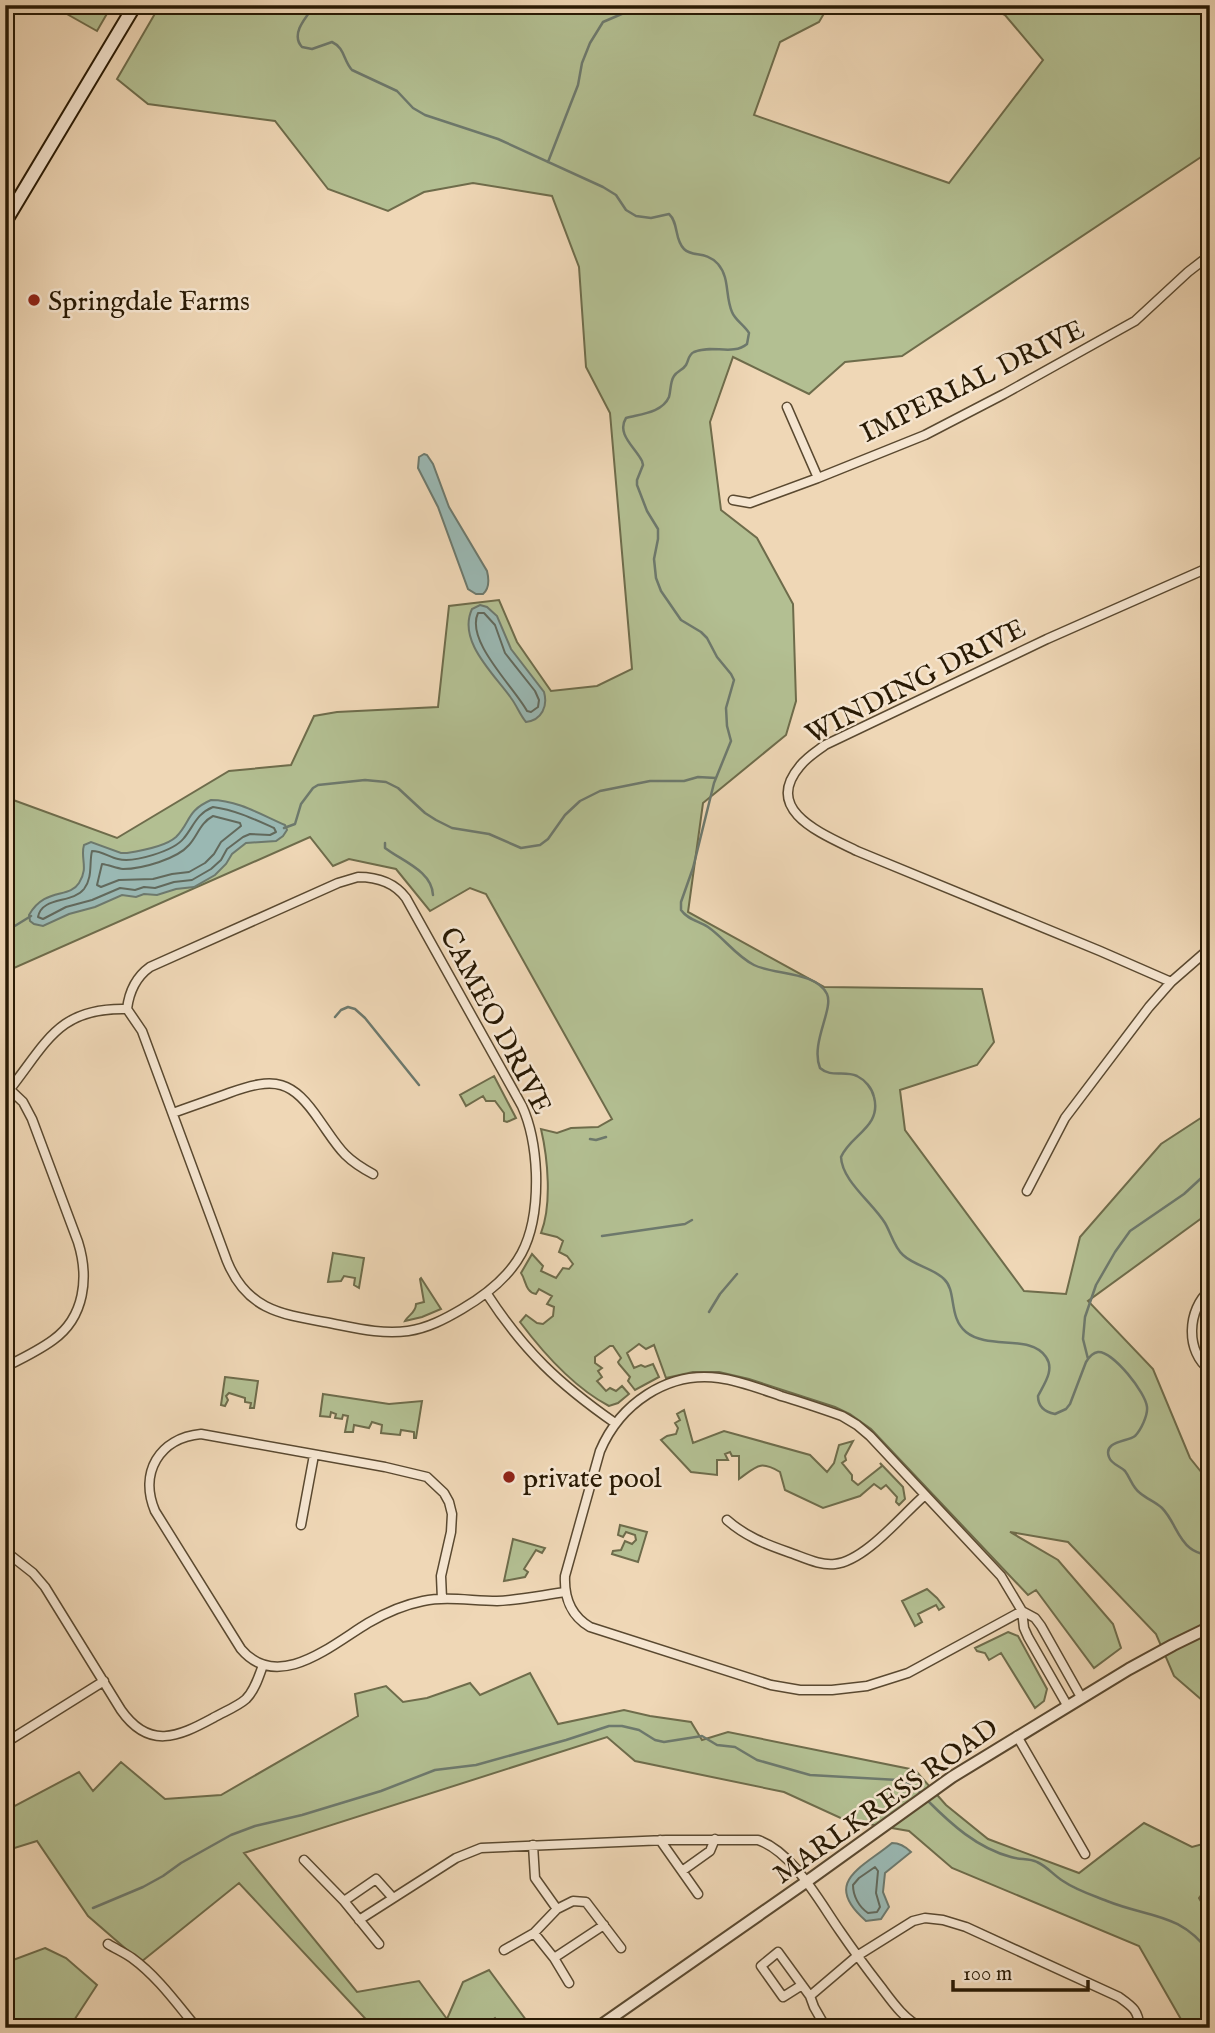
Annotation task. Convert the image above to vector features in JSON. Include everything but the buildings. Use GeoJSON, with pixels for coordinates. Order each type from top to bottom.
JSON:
{"type":"FeatureCollection","features":[{"type":"Feature","properties":{"kind":"main road"},"geometry":{"type":"LineString","coordinates":[[5,222],[135,5]]}},
{"type":"Feature","properties":{"kind":"street","name":"IMPERIAL DRIVE"},"geometry":{"type":"LineString","coordinates":[[733,500],[750,503],[925,435],[1115,334],[1135,321],[1210,255]]}},
{"type":"Feature","properties":{"kind":"street"},"geometry":{"type":"LineString","coordinates":[[787,407],[818,478]]}},
{"type":"Feature","properties":{"kind":"street","name":"WINDING DRIVE"},"geometry":{"type":"LineString","coordinates":[[1171,982],[856,851],[820,833],[794,813],[788,798],[788,786],[802,763],[825,745],[1046,639],[1210,567]]}},
{"type":"Feature","properties":{"kind":"street","name":"CAMEO DRIVE"},"geometry":{"type":"LineString","coordinates":[[353,878],[373,878],[387,882],[399,890],[410,904],[508,1079],[532,1133],[537,1196],[532,1228],[513,1268],[486,1294],[441,1321],[419,1329],[397,1332],[370,1330],[288,1316],[267,1308],[245,1292],[232,1273],[142,1031],[127,1009],[137,981],[150,967],[338,883],[353,878]]}},
{"type":"Feature","properties":{"kind":"street"},"geometry":{"type":"LineString","coordinates":[[1027,1192],[1065,1118],[1149,1007],[1171,982],[1210,948]]}},
{"type":"Feature","properties":{"kind":"street"},"geometry":{"type":"LineString","coordinates":[[5,1367],[47,1344],[66,1328],[80,1300],[85,1275],[78,1242],[32,1119],[23,1102],[8,1087],[48,1037],[63,1024],[76,1017],[96,1012],[127,1009]]}},
{"type":"Feature","properties":{"kind":"street"},"geometry":{"type":"LineString","coordinates":[[173,1112],[251,1085],[282,1085],[308,1103],[347,1159],[373,1174]]}},
{"type":"Feature","properties":{"kind":"street"},"geometry":{"type":"LineString","coordinates":[[1210,1290],[1196,1309],[1192,1325],[1195,1350],[1204,1366],[1210,1370]]}},
{"type":"Feature","properties":{"kind":"street"},"geometry":{"type":"LineString","coordinates":[[486,1294],[543,1366],[572,1393],[615,1423]]}},
{"type":"Feature","properties":{"kind":"street"},"geometry":{"type":"LineString","coordinates":[[1023,1611],[899,1677],[852,1689],[800,1690],[749,1679],[585,1625],[570,1605],[566,1592],[567,1568],[600,1451],[615,1423],[641,1398],[666,1385],[699,1378],[733,1381],[833,1413],[849,1420],[870,1436],[1001,1576],[1023,1611],[1026,1632],[1067,1705]]}},
{"type":"Feature","properties":{"kind":"street"},"geometry":{"type":"LineString","coordinates":[[442,1599],[441,1576],[452,1520],[449,1502],[440,1487],[421,1475],[210,1435],[179,1439],[160,1454],[151,1469],[150,1494],[155,1511],[240,1647],[250,1658],[263,1665],[277,1668],[301,1663],[392,1611],[420,1602],[442,1599],[517,1600],[566,1592]]}},
{"type":"Feature","properties":{"kind":"street"},"geometry":{"type":"LineString","coordinates":[[302,1525],[314,1455]]}},
{"type":"Feature","properties":{"kind":"street"},"geometry":{"type":"LineString","coordinates":[[727,1520],[744,1534],[764,1543],[821,1563],[835,1564],[849,1561],[870,1547],[924,1496]]}},
{"type":"Feature","properties":{"kind":"street"},"geometry":{"type":"LineString","coordinates":[[5,1551],[33,1573],[45,1587],[121,1710],[135,1726],[155,1735],[173,1736],[188,1731],[247,1698],[263,1665]]}},
{"type":"Feature","properties":{"kind":"street"},"geometry":{"type":"LineString","coordinates":[[1023,1611],[1035,1618],[1041,1626],[1081,1697]]}},
{"type":"Feature","properties":{"kind":"street","name":"MARLKRESS ROAD"},"geometry":{"type":"LineString","coordinates":[[597,2028],[939,1786],[1067,1705],[1210,1627]]}},
{"type":"Feature","properties":{"kind":"street"},"geometry":{"type":"LineString","coordinates":[[5,1743],[104,1681]]}},
{"type":"Feature","properties":{"kind":"street"},"geometry":{"type":"LineString","coordinates":[[1017,1736],[1085,1854]]}},
{"type":"Feature","properties":{"kind":"street"},"geometry":{"type":"LineString","coordinates":[[682,1871],[710,1851],[715,1839]]}},
{"type":"Feature","properties":{"kind":"street"},"geometry":{"type":"LineString","coordinates":[[660,1840],[698,1894]]}},
{"type":"Feature","properties":{"kind":"street"},"geometry":{"type":"LineString","coordinates":[[359,1920],[467,1852],[481,1848],[660,1840],[758,1840],[769,1843],[784,1856],[806,1882],[900,2012],[922,2028]]}},
{"type":"Feature","properties":{"kind":"street"},"geometry":{"type":"LineString","coordinates":[[533,1844],[535,1878],[557,1909]]}},
{"type":"Feature","properties":{"kind":"street"},"geometry":{"type":"LineString","coordinates":[[304,1860],[344,1901],[379,1944]]}},
{"type":"Feature","properties":{"kind":"street"},"geometry":{"type":"LineString","coordinates":[[344,1901],[376,1878],[393,1898]]}},
{"type":"Feature","properties":{"kind":"street"},"geometry":{"type":"LineString","coordinates":[[504,1950],[534,1933],[557,1909],[573,1901],[586,1902],[621,1948]]}},
{"type":"Feature","properties":{"kind":"street"},"geometry":{"type":"LineString","coordinates":[[810,1996],[857,1956],[913,1922],[925,1918],[966,1927],[1119,1997],[1132,2006],[1139,2016],[1139,2028]]}},
{"type":"Feature","properties":{"kind":"street"},"geometry":{"type":"LineString","coordinates":[[554,1958],[604,1925]]}},
{"type":"Feature","properties":{"kind":"street"},"geometry":{"type":"LineString","coordinates":[[534,1933],[569,1983]]}},
{"type":"Feature","properties":{"kind":"street"},"geometry":{"type":"LineString","coordinates":[[108,1944],[133,1958],[160,1984],[197,2028]]}},
{"type":"Feature","properties":{"kind":"street"},"geometry":{"type":"LineString","coordinates":[[802,1985],[783,1997],[761,1966],[778,1952],[802,1985],[810,1996],[826,2028]]}},
{"type":"Feature","properties":{"kind":"green space"},"geometry":{"type":"Polygon","coordinates":[[[51,5],[112,5],[97,31],[51,5]]]}},
{"type":"Feature","properties":{"kind":"green space"},"geometry":{"type":"Polygon","coordinates":[[[160,5],[829,5],[819,22],[780,42],[754,115],[949,183],[1043,60],[1005,15],[985,5],[1210,5],[1210,151],[902,356],[845,362],[809,394],[733,357],[710,422],[721,510],[757,538],[793,604],[796,701],[786,735],[703,803],[688,912],[824,987],[982,989],[994,1042],[977,1065],[900,1090],[905,1130],[1024,1291],[1066,1294],[1080,1237],[1161,1144],[1210,1112],[1210,1212],[1088,1301],[1153,1369],[1190,1458],[1210,1483],[1210,1707],[1174,1676],[1156,1634],[1068,1542],[1010,1532],[1058,1560],[1113,1624],[1121,1648],[1094,1668],[1036,1590],[1028,1595],[871,1429],[850,1414],[749,1379],[719,1372],[693,1372],[666,1378],[654,1345],[646,1349],[639,1344],[627,1353],[634,1368],[653,1364],[659,1377],[635,1390],[628,1381],[630,1377],[618,1362],[621,1358],[613,1346],[595,1357],[595,1363],[602,1368],[598,1371],[602,1377],[597,1381],[606,1391],[610,1388],[616,1391],[622,1386],[629,1394],[609,1406],[571,1380],[549,1358],[520,1322],[526,1315],[543,1324],[553,1316],[554,1307],[547,1304],[552,1296],[539,1289],[536,1294],[532,1293],[521,1273],[532,1254],[543,1266],[541,1271],[556,1278],[563,1268],[569,1269],[573,1264],[567,1256],[559,1252],[563,1241],[541,1233],[547,1209],[548,1182],[541,1129],[557,1133],[571,1128],[598,1127],[612,1119],[486,894],[470,888],[430,911],[396,869],[349,859],[333,866],[310,837],[5,972],[5,797],[117,838],[229,771],[291,765],[314,716],[337,712],[438,707],[449,606],[499,600],[517,642],[551,691],[597,686],[632,669],[610,413],[586,367],[579,267],[552,196],[473,183],[424,192],[388,211],[328,189],[275,121],[148,104],[117,79],[160,5]]]}},
{"type":"Feature","properties":{"kind":"green space"},"geometry":{"type":"Polygon","coordinates":[[[494,1076],[516,1118],[507,1122],[504,1121],[504,1113],[495,1101],[486,1101],[483,1096],[466,1106],[460,1095],[494,1076]]]}},
{"type":"Feature","properties":{"kind":"green space"},"geometry":{"type":"Polygon","coordinates":[[[333,1253],[364,1258],[359,1288],[354,1285],[355,1278],[344,1276],[341,1281],[328,1282],[333,1253]]]}},
{"type":"Feature","properties":{"kind":"green space"},"geometry":{"type":"Polygon","coordinates":[[[421,1278],[441,1309],[405,1321],[415,1310],[416,1304],[424,1302],[421,1278]]]}},
{"type":"Feature","properties":{"kind":"green space"},"geometry":{"type":"Polygon","coordinates":[[[225,1377],[258,1381],[254,1408],[250,1408],[251,1403],[245,1402],[245,1398],[229,1393],[225,1406],[221,1405],[225,1377]]]}},
{"type":"Feature","properties":{"kind":"green space"},"geometry":{"type":"Polygon","coordinates":[[[323,1394],[389,1404],[422,1401],[416,1438],[414,1432],[401,1430],[400,1435],[381,1433],[382,1425],[372,1422],[369,1428],[354,1425],[353,1432],[345,1432],[348,1416],[335,1418],[336,1414],[331,1412],[330,1417],[320,1416],[323,1394]]]}},
{"type":"Feature","properties":{"kind":"green space"},"geometry":{"type":"Polygon","coordinates":[[[684,1410],[693,1443],[724,1431],[810,1455],[827,1472],[834,1463],[839,1445],[853,1441],[845,1456],[846,1460],[842,1463],[852,1475],[852,1480],[858,1485],[882,1466],[880,1463],[903,1487],[905,1499],[899,1505],[896,1502],[897,1497],[886,1485],[881,1489],[874,1484],[860,1496],[823,1508],[785,1490],[780,1472],[768,1466],[759,1466],[739,1479],[739,1456],[732,1456],[730,1452],[725,1454],[728,1460],[717,1460],[717,1475],[691,1472],[661,1440],[676,1434],[678,1428],[675,1423],[680,1420],[677,1414],[684,1410]]]}},
{"type":"Feature","properties":{"kind":"green space"},"geometry":{"type":"Polygon","coordinates":[[[620,1525],[647,1532],[638,1562],[612,1554],[613,1551],[621,1550],[625,1541],[632,1544],[636,1540],[635,1535],[626,1532],[623,1537],[618,1535],[620,1525]]]}},
{"type":"Feature","properties":{"kind":"green space"},"geometry":{"type":"Polygon","coordinates":[[[513,1539],[545,1548],[542,1553],[536,1550],[524,1569],[528,1572],[525,1577],[504,1581],[513,1539]]]}},
{"type":"Feature","properties":{"kind":"green space"},"geometry":{"type":"Polygon","coordinates":[[[927,1589],[944,1607],[939,1610],[936,1605],[918,1614],[922,1622],[915,1626],[902,1601],[927,1589]]]}},
{"type":"Feature","properties":{"kind":"green space"},"geometry":{"type":"Polygon","coordinates":[[[1008,1632],[1018,1636],[1047,1689],[1044,1701],[1035,1708],[1001,1653],[989,1660],[985,1653],[975,1648],[1008,1632]]]}},
{"type":"Feature","properties":{"kind":"green space"},"geometry":{"type":"Polygon","coordinates":[[[530,1673],[558,1724],[624,1710],[691,1722],[702,1740],[728,1732],[915,1770],[946,1805],[988,1839],[1079,1873],[1144,1823],[1192,1847],[1210,1842],[1210,1883],[1199,1898],[1210,1917],[1210,2028],[1186,2028],[1139,1946],[952,1868],[909,1831],[845,1820],[784,1792],[635,1761],[607,1737],[244,1853],[357,1992],[419,1981],[447,2019],[463,1982],[489,1970],[532,2028],[503,2028],[495,2018],[481,2028],[374,2028],[239,1883],[141,1962],[88,1916],[37,1841],[5,1851],[5,1811],[79,1772],[93,1791],[121,1762],[165,1799],[221,1795],[358,1716],[355,1694],[386,1686],[403,1702],[427,1698],[470,1683],[480,1695],[530,1673]]]}},
{"type":"Feature","properties":{"kind":"green space"},"geometry":{"type":"Polygon","coordinates":[[[45,1948],[66,1958],[97,1985],[69,2028],[5,2028],[5,1963],[45,1948]]]}},
{"type":"Feature","properties":{"kind":"water"},"geometry":{"type":"Polygon","coordinates":[[[424,454],[433,464],[449,507],[487,571],[488,586],[483,594],[476,594],[468,589],[438,507],[418,468],[419,457],[424,454]]]}},
{"type":"Feature","properties":{"kind":"water"},"geometry":{"type":"Polygon","coordinates":[[[480,605],[487,607],[497,616],[511,649],[544,692],[542,712],[532,721],[526,722],[473,645],[469,621],[472,609],[480,605]]]}},
{"type":"Feature","properties":{"kind":"water"},"geometry":{"type":"Polygon","coordinates":[[[211,800],[249,809],[285,825],[287,830],[276,841],[246,843],[232,854],[215,875],[194,887],[157,895],[122,895],[43,926],[30,921],[29,915],[42,900],[69,891],[79,883],[84,868],[84,845],[91,842],[127,853],[160,845],[176,837],[197,808],[211,800]]]}},
{"type":"Feature","properties":{"kind":"water"},"geometry":{"type":"Polygon","coordinates":[[[892,1843],[902,1845],[911,1852],[885,1873],[883,1892],[889,1907],[881,1919],[866,1921],[847,1896],[847,1886],[859,1868],[892,1843]]]}},
{"type":"Feature","properties":{"kind":"waterway"},"geometry":{"type":"LineString","coordinates":[[315,5],[298,31],[302,47],[312,49],[332,42],[339,47],[352,70],[397,91],[413,108],[425,115],[498,139],[603,187],[616,195],[626,210],[636,216],[651,218],[669,214],[684,249],[708,257],[722,269],[732,312],[749,333],[747,344],[729,350],[707,349],[692,353],[685,367],[673,378],[666,402],[650,412],[626,418],[623,430],[643,465],[637,485],[647,511],[658,529],[654,559],[656,578],[661,591],[681,620],[707,638],[734,680],[726,708],[731,741],[714,783],[681,910],[708,927],[741,957],[754,965],[804,977],[814,981],[827,994],[827,1008],[818,1048],[820,1068],[829,1073],[857,1076],[868,1085],[874,1097],[873,1116],[841,1157],[852,1183],[885,1223],[900,1252],[913,1262],[940,1275],[948,1284],[957,1319],[966,1332],[986,1340],[1030,1346],[1046,1357],[1049,1372],[1038,1396],[1039,1403],[1045,1410],[1055,1414],[1066,1409],[1086,1362],[1094,1353],[1104,1354],[1120,1365],[1141,1392],[1147,1410],[1144,1422],[1135,1436],[1109,1448],[1110,1459],[1125,1471],[1137,1491],[1162,1508],[1186,1544],[1195,1551],[1210,1556]]}},
{"type":"Feature","properties":{"kind":"waterway"},"geometry":{"type":"LineString","coordinates":[[548,162],[578,85],[582,63],[590,43],[603,22],[624,13],[633,5]]}},
{"type":"Feature","properties":{"kind":"waterway"},"geometry":{"type":"LineString","coordinates":[[284,828],[295,824],[301,804],[318,785],[365,780],[386,782],[398,788],[425,813],[452,828],[489,834],[521,848],[540,845],[580,801],[600,791],[650,781],[716,778]]}},
{"type":"Feature","properties":{"kind":"waterway"},"geometry":{"type":"LineString","coordinates":[[385,843],[385,848],[422,873],[433,895]]}},
{"type":"Feature","properties":{"kind":"waterway"},"geometry":{"type":"LineString","coordinates":[[5,932],[31,916]]}},
{"type":"Feature","properties":{"kind":"waterway"},"geometry":{"type":"LineString","coordinates":[[335,1017],[348,1007],[355,1009],[419,1085]]}},
{"type":"Feature","properties":{"kind":"waterway"},"geometry":{"type":"LineString","coordinates":[[590,1139],[606,1137]]}},
{"type":"Feature","properties":{"kind":"waterway"},"geometry":{"type":"LineString","coordinates":[[1088,1359],[1083,1339],[1085,1317],[1096,1285],[1115,1252],[1130,1231],[1184,1194],[1210,1170]]}},
{"type":"Feature","properties":{"kind":"waterway"},"geometry":{"type":"LineString","coordinates":[[602,1236],[685,1224],[692,1220]]}},
{"type":"Feature","properties":{"kind":"waterway"},"geometry":{"type":"LineString","coordinates":[[709,1312],[737,1274]]}},
{"type":"Feature","properties":{"kind":"waterway"},"geometry":{"type":"LineString","coordinates":[[93,1908],[143,1887],[231,1835],[255,1826],[381,1791],[435,1770],[476,1765],[609,1726],[639,1730],[664,1742],[702,1736],[717,1745],[735,1747],[757,1760],[810,1775],[898,1780],[911,1784],[923,1795]]}},
{"type":"Feature","properties":{"kind":"waterway"},"geometry":{"type":"LineString","coordinates":[[927,1800],[955,1826],[987,1848],[1011,1857],[1034,1861],[1079,1890],[1175,1923],[1199,1940],[1210,1953]]}},
{"type":"Feature","properties":{"kind":"place","name":"Springdale Farms"},"geometry":{"type":"Point","coordinates":[34,300]}},
{"type":"Feature","properties":{"kind":"place","name":"private pool"},"geometry":{"type":"Point","coordinates":[509,1477]}}]}
